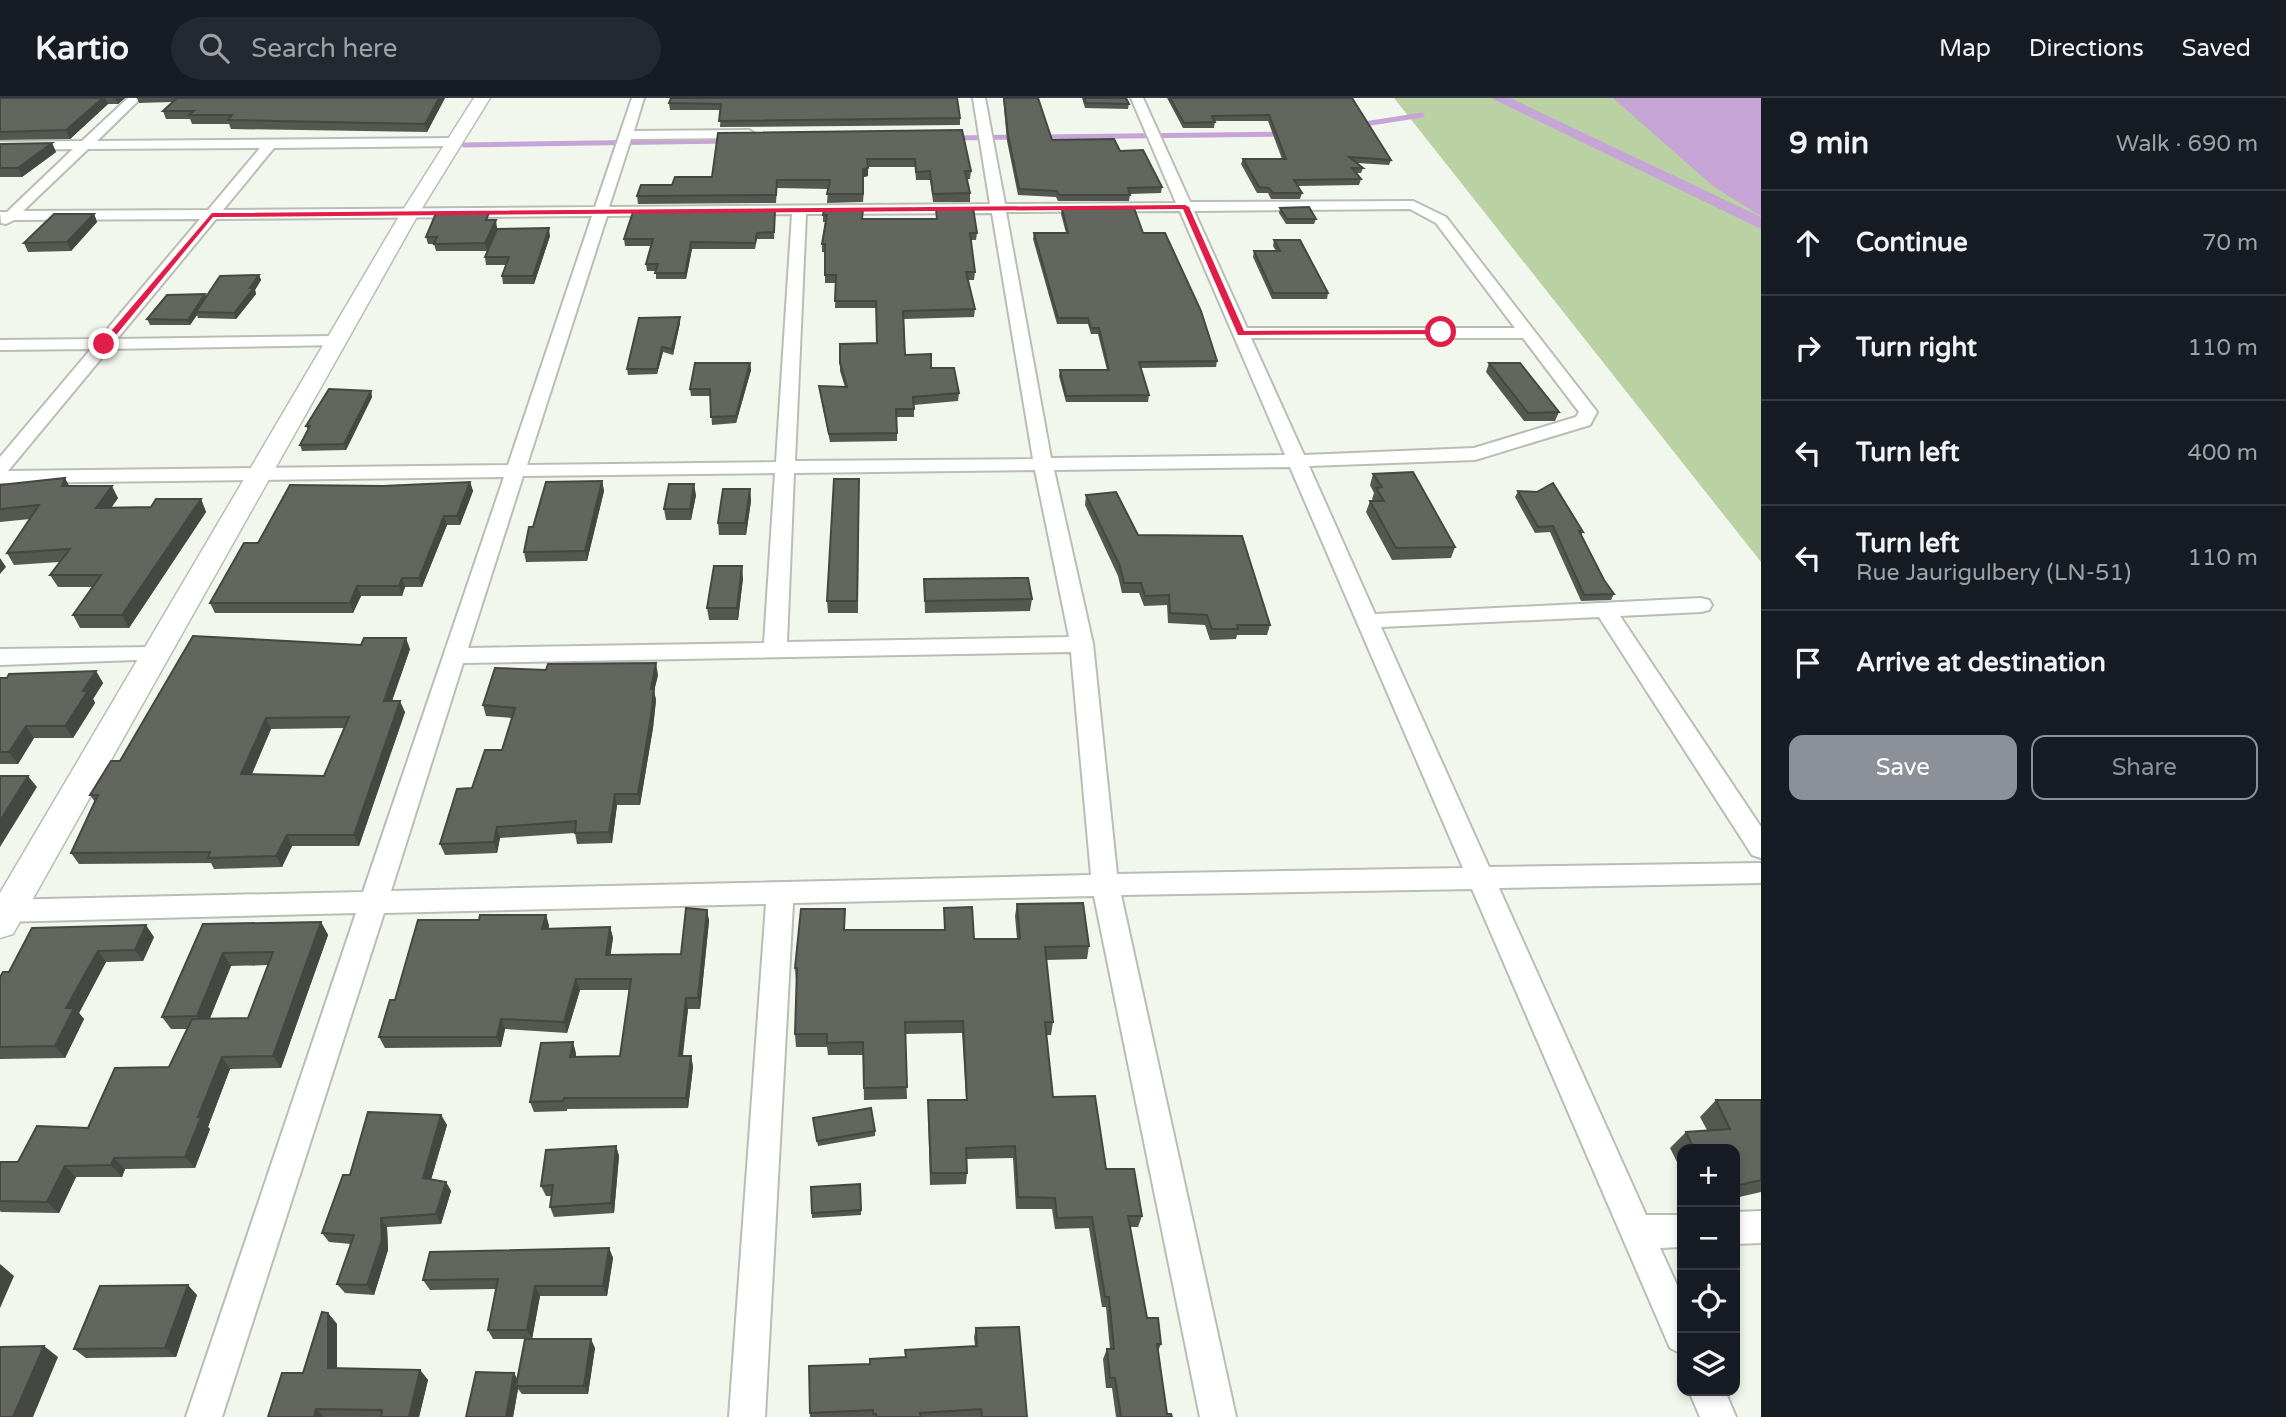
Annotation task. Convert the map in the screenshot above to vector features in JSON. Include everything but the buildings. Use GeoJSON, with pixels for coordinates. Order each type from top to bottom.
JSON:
{"type":"FeatureCollection","features":[{"type":"Feature","properties":{"kind":"street"},"geometry":{"type":"LineString","coordinates":[[3,219],[88,145],[135,98]]}},
{"type":"Feature","properties":{"kind":"street"},"geometry":{"type":"LineString","coordinates":[[2,915],[410,213],[482,98]]}},
{"type":"Feature","properties":{"kind":"street"},"geometry":{"type":"LineString","coordinates":[[204,1417],[638,98]]}},
{"type":"Feature","properties":{"kind":"street"},"geometry":{"type":"LineString","coordinates":[[978,98],[978,131],[999,209],[1043,464],[1082,644],[1105,885],[1218,1417]]}},
{"type":"Feature","properties":{"kind":"street"},"geometry":{"type":"LineString","coordinates":[[1137,98],[1681,1333]]}},
{"type":"Feature","properties":{"kind":"street"},"geometry":{"type":"LineString","coordinates":[[627,135],[761,134]]}},
{"type":"Feature","properties":{"kind":"street"},"geometry":{"type":"LineString","coordinates":[[0,146],[455,142]]}},
{"type":"Feature","properties":{"kind":"street"},"geometry":{"type":"LineString","coordinates":[[0,469],[271,143]]}},
{"type":"Feature","properties":{"kind":"street"},"geometry":{"type":"LineString","coordinates":[[0,477],[1297,461],[1475,454],[1584,421],[1588,412],[1441,220],[1413,205],[3,219]]}},
{"type":"Feature","properties":{"kind":"street"},"geometry":{"type":"LineString","coordinates":[[775,649],[799,210]]}},
{"type":"Feature","properties":{"kind":"street"},"geometry":{"type":"LineString","coordinates":[[1241,333],[1526,333]]}},
{"type":"Feature","properties":{"kind":"street"},"geometry":{"type":"LineString","coordinates":[[0,345],[336,341]]}},
{"type":"Feature","properties":{"kind":"street"},"geometry":{"type":"LineString","coordinates":[[1368,621],[1701,605]]}},
{"type":"Feature","properties":{"kind":"street"},"geometry":{"type":"LineString","coordinates":[[1605,609],[1761,848]]}},
{"type":"Feature","properties":{"kind":"street"},"geometry":{"type":"LineString","coordinates":[[455,656],[1082,644]]}},
{"type":"Feature","properties":{"kind":"street"},"geometry":{"type":"LineString","coordinates":[[0,657],[155,654]]}},
{"type":"Feature","properties":{"kind":"street"},"geometry":{"type":"LineString","coordinates":[[2,915],[1105,885],[1761,873]]}},
{"type":"Feature","properties":{"kind":"street"},"geometry":{"type":"LineString","coordinates":[[747,1417],[780,894]]}},
{"type":"Feature","properties":{"kind":"street"},"geometry":{"type":"LineString","coordinates":[[1740,1228],[1761,1227]]}},
{"type":"Feature","properties":{"kind":"street"},"geometry":{"type":"LineString","coordinates":[[1637,1232],[1677,1231]]}},
{"type":"Feature","properties":{"kind":"street"},"geometry":{"type":"LineString","coordinates":[[1709,1396],[1718,1417]]}},
{"type":"Feature","properties":{"kind":"green space"},"geometry":{"type":"Polygon","coordinates":[[[1394,98],[1761,98],[1761,562],[1394,98]]]}},
{"type":"Feature","properties":{"kind":"shaded area"},"geometry":{"type":"Polygon","coordinates":[[[1613,98],[1761,98],[1761,216],[1714,187],[1613,98]]]}},
{"type":"Feature","properties":{"kind":"waterway"},"geometry":{"type":"LineString","coordinates":[[1498,98],[1761,224]]}},
{"type":"Feature","properties":{"kind":"waterway"},"geometry":{"type":"LineString","coordinates":[[1358,125],[1422,115]]}},
{"type":"Feature","properties":{"kind":"waterway"},"geometry":{"type":"LineString","coordinates":[[1040,137],[1285,134]]}},
{"type":"Feature","properties":{"kind":"waterway"},"geometry":{"type":"LineString","coordinates":[[953,138],[1019,137]]}},
{"type":"Feature","properties":{"kind":"waterway"},"geometry":{"type":"LineString","coordinates":[[464,145],[729,141]]}},
{"type":"Feature","properties":{"kind":"route"},"geometry":{"type":"LineString","coordinates":[[104,344],[212,215],[1185,207],[1241,333],[1441,332]]}}]}
